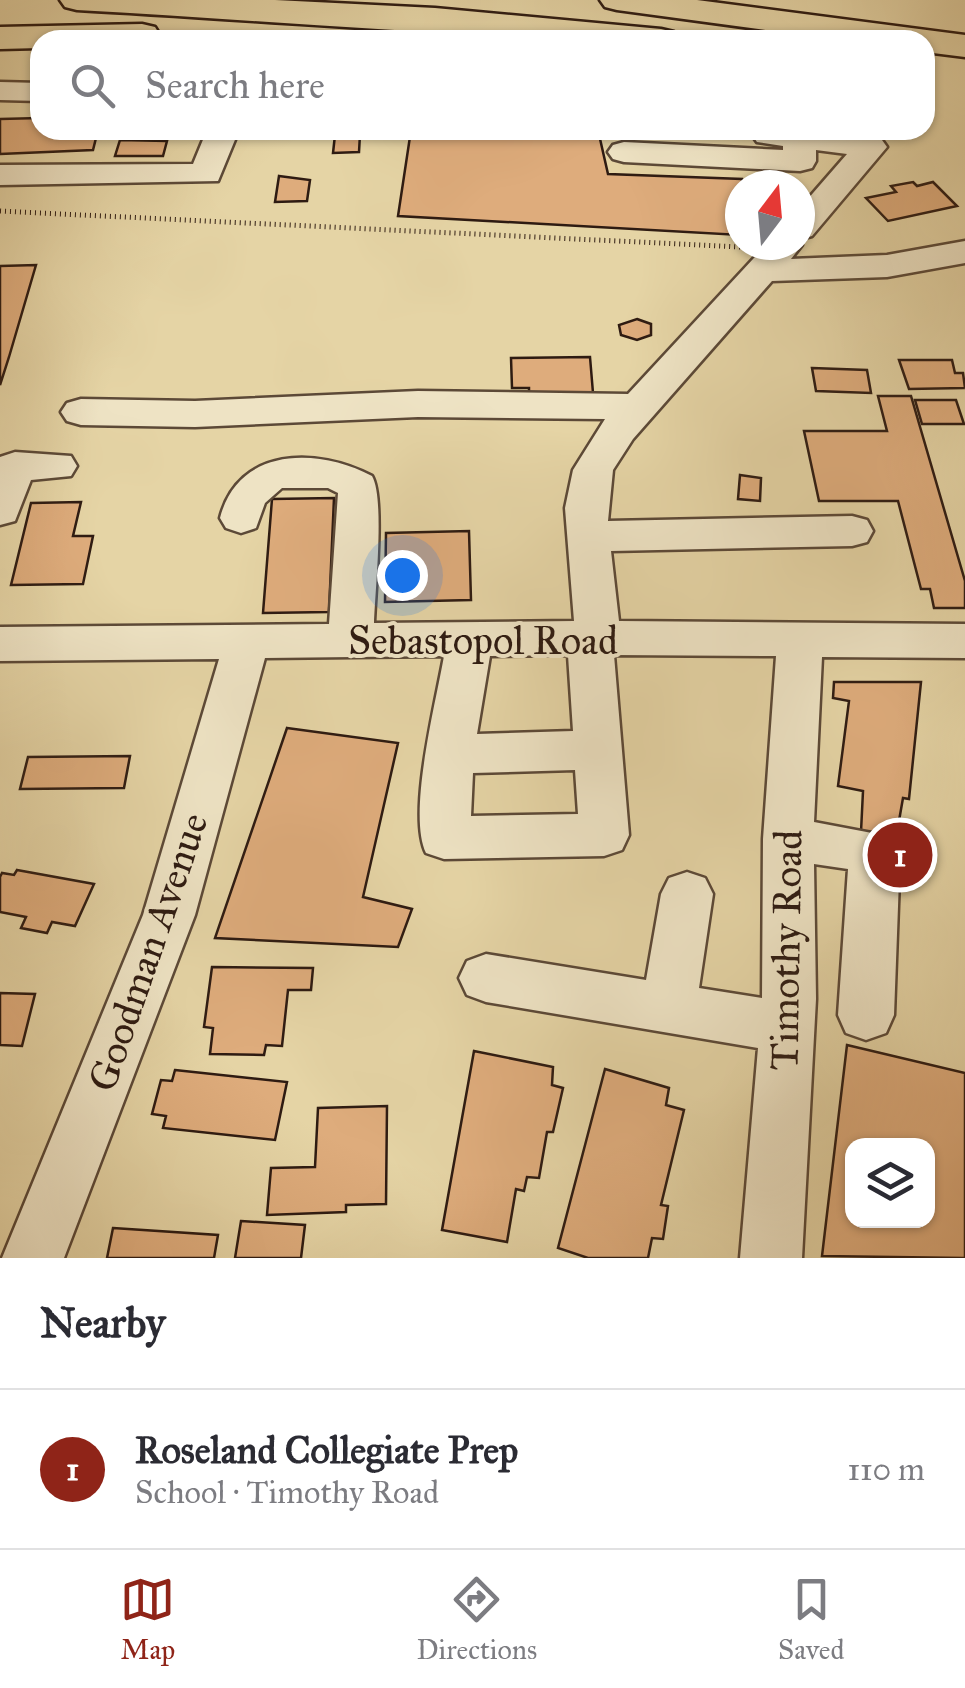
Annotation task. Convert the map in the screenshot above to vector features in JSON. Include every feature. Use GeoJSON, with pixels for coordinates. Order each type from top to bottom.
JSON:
{"type":"FeatureCollection","features":[{"type":"Feature","properties":{"kind":"highway"},"geometry":{"type":"LineString","coordinates":[[77,0],[435,19],[553,30]]}},
{"type":"Feature","properties":{"kind":"highway"},"geometry":{"type":"LineString","coordinates":[[617,0],[860,30]]}},
{"type":"Feature","properties":{"kind":"highway"},"geometry":{"type":"LineString","coordinates":[[744,0],[887,30]]}},
{"type":"Feature","properties":{"kind":"highway"},"geometry":{"type":"LineString","coordinates":[[0,38],[30,38]]}},
{"type":"Feature","properties":{"kind":"highway"},"geometry":{"type":"LineString","coordinates":[[935,40],[964,46]]}},
{"type":"Feature","properties":{"kind":"highway"},"geometry":{"type":"LineString","coordinates":[[935,42],[964,46]]}},
{"type":"Feature","properties":{"kind":"street"},"geometry":{"type":"LineString","coordinates":[[2,90],[30,91]]}},
{"type":"Feature","properties":{"kind":"street"},"geometry":{"type":"LineString","coordinates":[[0,175],[206,174],[219,140]]}},
{"type":"Feature","properties":{"kind":"street"},"geometry":{"type":"LineString","coordinates":[[624,152],[800,161],[799,140]]}},
{"type":"Feature","properties":{"kind":"street"},"geometry":{"type":"LineString","coordinates":[[815,140],[871,147],[815,211]]}},
{"type":"Feature","properties":{"kind":"street"},"geometry":{"type":"LineString","coordinates":[[783,260],[782,273],[886,266],[965,252]]}},
{"type":"Feature","properties":{"kind":"street"},"geometry":{"type":"LineString","coordinates":[[470,640],[450,754],[444,838],[604,834],[586,508],[593,470],[639,407],[772,260]]}},
{"type":"Feature","properties":{"kind":"street"},"geometry":{"type":"LineString","coordinates":[[81,412],[195,414],[418,404],[639,407]]}},
{"type":"Feature","properties":{"kind":"street"},"geometry":{"type":"LineString","coordinates":[[0,511],[14,466],[57,466]]}},
{"type":"Feature","properties":{"kind":"street"},"geometry":{"type":"LineString","coordinates":[[241,518],[246,497],[272,474],[336,474],[357,486],[360,502],[354,544],[351,640]]}},
{"type":"Feature","properties":{"kind":"street"},"geometry":{"type":"LineString","coordinates":[[589,536],[852,531]]}},
{"type":"Feature","properties":{"kind":"street","name":"Sebastopol Road"},"geometry":{"type":"LineString","coordinates":[[0,644],[594,638],[965,641]]}},
{"type":"Feature","properties":{"kind":"street","name":"Goodman Avenue"},"geometry":{"type":"LineString","coordinates":[[33,1258],[169,915],[247,641]]}},
{"type":"Feature","properties":{"kind":"street","name":"Timothy Road"},"geometry":{"type":"LineString","coordinates":[[771,1258],[787,1028],[788,839],[800,641]]}},
{"type":"Feature","properties":{"kind":"street"},"geometry":{"type":"LineString","coordinates":[[450,754],[598,750]]}},
{"type":"Feature","properties":{"kind":"street"},"geometry":{"type":"LineString","coordinates":[[788,839],[875,852],[866,1014]]}},
{"type":"Feature","properties":{"kind":"street"},"geometry":{"type":"LineString","coordinates":[[668,1008],[687,894]]}},
{"type":"Feature","properties":{"kind":"street"},"geometry":{"type":"LineString","coordinates":[[486,978],[787,1028]]}},
{"type":"Feature","properties":{"kind":"path"},"geometry":{"type":"LineString","coordinates":[[0,211],[725,246]]}},
{"type":"Feature","properties":{"kind":"building"},"geometry":{"type":"Polygon","coordinates":[[[30,118],[30,140],[96,140],[93,150],[0,154],[0,119],[30,118]]]}},
{"type":"Feature","properties":{"kind":"building"},"geometry":{"type":"Polygon","coordinates":[[[120,140],[167,141],[163,156],[115,156],[120,140]]]}},
{"type":"Feature","properties":{"kind":"building"},"geometry":{"type":"Polygon","coordinates":[[[334,140],[360,140],[359,152],[333,153],[334,140]]]}},
{"type":"Feature","properties":{"kind":"building"},"geometry":{"type":"Polygon","coordinates":[[[409,140],[600,140],[608,174],[725,178],[725,234],[398,216],[409,140]]]}},
{"type":"Feature","properties":{"kind":"building"},"geometry":{"type":"Polygon","coordinates":[[[279,176],[310,180],[307,201],[275,202],[279,176]]]}},
{"type":"Feature","properties":{"kind":"building"},"geometry":{"type":"Polygon","coordinates":[[[913,182],[917,186],[933,182],[957,206],[888,221],[866,198],[896,192],[891,186],[913,182]]]}},
{"type":"Feature","properties":{"kind":"building"},"geometry":{"type":"Polygon","coordinates":[[[36,265],[9,357],[0,385],[0,266],[36,265]]]}},
{"type":"Feature","properties":{"kind":"building"},"geometry":{"type":"Polygon","coordinates":[[[637,319],[651,324],[651,335],[637,340],[621,335],[619,325],[637,319]]]}},
{"type":"Feature","properties":{"kind":"building"},"geometry":{"type":"Polygon","coordinates":[[[590,357],[593,393],[529,394],[529,388],[512,388],[511,358],[590,357]]]}},
{"type":"Feature","properties":{"kind":"building"},"geometry":{"type":"Polygon","coordinates":[[[899,360],[952,360],[955,373],[963,373],[965,388],[909,389],[899,360]]]}},
{"type":"Feature","properties":{"kind":"building"},"geometry":{"type":"Polygon","coordinates":[[[812,368],[867,370],[871,393],[816,391],[812,368]]]}},
{"type":"Feature","properties":{"kind":"building"},"geometry":{"type":"Polygon","coordinates":[[[878,396],[911,396],[965,581],[965,608],[934,608],[930,589],[921,589],[898,501],[819,501],[804,431],[887,431],[878,396]]]}},
{"type":"Feature","properties":{"kind":"building"},"geometry":{"type":"Polygon","coordinates":[[[915,400],[956,400],[964,424],[922,424],[915,400]]]}},
{"type":"Feature","properties":{"kind":"building"},"geometry":{"type":"Polygon","coordinates":[[[740,475],[761,478],[760,501],[738,499],[740,475]]]}},
{"type":"Feature","properties":{"kind":"building"},"geometry":{"type":"Polygon","coordinates":[[[334,498],[329,612],[263,613],[272,499],[334,498]]]}},
{"type":"Feature","properties":{"kind":"building"},"geometry":{"type":"Polygon","coordinates":[[[81,502],[73,536],[93,536],[83,584],[11,585],[31,503],[81,502]]]}},
{"type":"Feature","properties":{"kind":"building"},"geometry":{"type":"Polygon","coordinates":[[[469,531],[471,600],[385,602],[386,533],[469,531]]]}},
{"type":"Feature","properties":{"kind":"building"},"geometry":{"type":"Polygon","coordinates":[[[834,682],[921,682],[909,799],[903,798],[896,838],[861,832],[863,791],[838,786],[849,701],[833,698],[834,682]]]}},
{"type":"Feature","properties":{"kind":"building"},"geometry":{"type":"Polygon","coordinates":[[[287,728],[398,743],[363,897],[412,909],[398,947],[215,938],[287,728]]]}},
{"type":"Feature","properties":{"kind":"building"},"geometry":{"type":"Polygon","coordinates":[[[130,756],[124,788],[20,789],[28,757],[130,756]]]}},
{"type":"Feature","properties":{"kind":"building"},"geometry":{"type":"Polygon","coordinates":[[[17,870],[94,884],[75,926],[52,922],[47,933],[21,928],[26,917],[0,912],[0,877],[2,873],[14,875],[17,870]]]}},
{"type":"Feature","properties":{"kind":"building"},"geometry":{"type":"Polygon","coordinates":[[[212,967],[313,968],[311,990],[288,990],[282,1046],[266,1045],[264,1055],[210,1054],[213,1028],[204,1027],[212,967]]]}},
{"type":"Feature","properties":{"kind":"building"},"geometry":{"type":"Polygon","coordinates":[[[0,993],[35,994],[22,1046],[0,1045],[0,993]]]}},
{"type":"Feature","properties":{"kind":"building"},"geometry":{"type":"Polygon","coordinates":[[[847,1045],[965,1073],[965,1258],[822,1256],[847,1045]]]}},
{"type":"Feature","properties":{"kind":"building"},"geometry":{"type":"Polygon","coordinates":[[[474,1051],[553,1067],[552,1085],[563,1088],[553,1132],[547,1132],[539,1178],[527,1177],[524,1191],[516,1189],[507,1242],[442,1230],[474,1051]]]}},
{"type":"Feature","properties":{"kind":"building"},"geometry":{"type":"Polygon","coordinates":[[[605,1069],[669,1088],[666,1105],[684,1110],[661,1205],[668,1206],[663,1239],[652,1238],[648,1258],[588,1258],[558,1248],[605,1069]]]}},
{"type":"Feature","properties":{"kind":"building"},"geometry":{"type":"Polygon","coordinates":[[[175,1070],[287,1082],[275,1140],[163,1128],[166,1116],[152,1114],[161,1080],[172,1081],[175,1070]]]}},
{"type":"Feature","properties":{"kind":"building"},"geometry":{"type":"Polygon","coordinates":[[[387,1106],[386,1204],[346,1205],[346,1212],[267,1215],[271,1168],[315,1167],[318,1108],[387,1106]]]}},
{"type":"Feature","properties":{"kind":"building"},"geometry":{"type":"Polygon","coordinates":[[[241,1221],[305,1225],[301,1258],[235,1258],[241,1221]]]}},
{"type":"Feature","properties":{"kind":"building"},"geometry":{"type":"Polygon","coordinates":[[[113,1228],[218,1235],[214,1258],[107,1258],[113,1228]]]}},
{"type":"Feature","properties":{"kind":"place","name":"Roseland Collegiate Prep"},"geometry":{"type":"Point","coordinates":[900,855]}}]}
